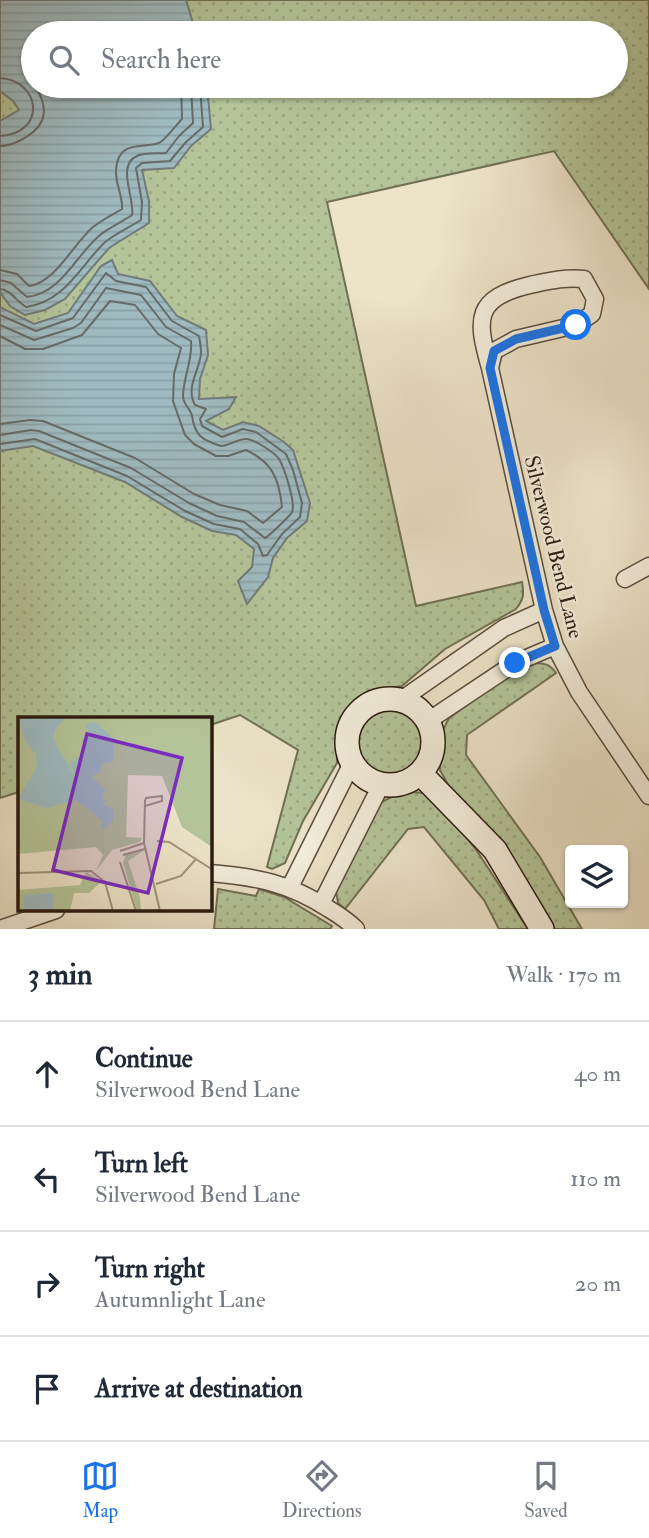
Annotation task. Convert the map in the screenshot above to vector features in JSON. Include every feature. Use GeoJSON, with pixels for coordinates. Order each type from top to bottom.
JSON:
{"type":"FeatureCollection","features":[{"type":"Feature","properties":{"kind":"street","name":"Silverwood Bend Lane"},"geometry":{"type":"LineString","coordinates":[[490,368],[494,351],[516,339],[576,325],[593,314],[596,299],[584,279],[565,277],[508,290],[489,302],[482,318],[481,337],[544,610],[555,646],[579,692],[649,796]]}},
{"type":"Feature","properties":{"kind":"street"},"geometry":{"type":"LineString","coordinates":[[625,579],[649,566]]}},
{"type":"Feature","properties":{"kind":"street"},"geometry":{"type":"LineString","coordinates":[[401,700],[504,628],[544,610]]}},
{"type":"Feature","properties":{"kind":"street"},"geometry":{"type":"LineString","coordinates":[[428,721],[515,663],[555,646]]}},
{"type":"Feature","properties":{"kind":"street"},"geometry":{"type":"LineString","coordinates":[[401,700],[412,705],[428,721],[433,735],[429,762],[420,774],[409,782],[395,786],[369,781],[352,763],[347,752],[346,739],[355,716],[365,707],[376,701],[401,700]]}},
{"type":"Feature","properties":{"kind":"street"},"geometry":{"type":"LineString","coordinates":[[290,887],[352,763]]}},
{"type":"Feature","properties":{"kind":"street"},"geometry":{"type":"LineString","coordinates":[[420,774],[495,850],[542,929]]}},
{"type":"Feature","properties":{"kind":"street"},"geometry":{"type":"LineString","coordinates":[[321,904],[381,785]]}},
{"type":"Feature","properties":{"kind":"street"},"geometry":{"type":"LineString","coordinates":[[212,873],[247,876],[290,887],[321,904],[356,929]]}},
{"type":"Feature","properties":{"kind":"street"},"geometry":{"type":"LineString","coordinates":[[0,929],[50,912]]}},
{"type":"Feature","properties":{"kind":"green space"},"geometry":{"type":"Polygon","coordinates":[[[0,0],[649,0],[649,289],[554,151],[327,202],[416,606],[522,582],[523,596],[516,609],[445,649],[402,686],[376,690],[362,696],[350,706],[341,718],[337,730],[337,763],[303,821],[285,863],[272,869],[267,867],[298,750],[240,715],[212,724],[212,717],[18,717],[18,792],[0,798],[0,0]]]}},
{"type":"Feature","properties":{"kind":"green space"},"geometry":{"type":"Polygon","coordinates":[[[533,663],[540,663],[556,673],[467,735],[466,755],[540,857],[565,900],[565,908],[570,908],[582,929],[555,929],[483,822],[448,785],[440,770],[442,732],[449,718],[512,673],[533,663]]]}},
{"type":"Feature","properties":{"kind":"green space"},"geometry":{"type":"Polygon","coordinates":[[[390,709],[403,711],[418,724],[423,742],[421,755],[408,770],[390,775],[377,773],[362,760],[357,742],[359,729],[372,714],[390,709]]]}},
{"type":"Feature","properties":{"kind":"green space"},"geometry":{"type":"Polygon","coordinates":[[[411,792],[425,793],[435,800],[475,848],[528,929],[499,929],[484,900],[424,827],[408,829],[345,909],[338,903],[336,891],[380,803],[411,792]]]}},
{"type":"Feature","properties":{"kind":"green space"},"geometry":{"type":"Polygon","coordinates":[[[218,889],[256,896],[259,889],[284,897],[332,926],[330,929],[214,929],[218,889]]]}},
{"type":"Feature","properties":{"kind":"water"},"geometry":{"type":"Polygon","coordinates":[[[0,0],[186,0],[192,21],[21,21],[21,98],[208,98],[211,129],[191,146],[174,168],[142,170],[149,201],[149,223],[109,248],[65,299],[45,310],[25,315],[10,306],[0,292],[0,121],[19,110],[13,101],[0,91],[0,0]]]}},
{"type":"Feature","properties":{"kind":"water"},"geometry":{"type":"Polygon","coordinates":[[[112,260],[118,274],[150,281],[177,316],[206,330],[208,355],[200,379],[199,399],[236,397],[229,409],[206,421],[223,430],[243,422],[259,426],[293,450],[310,503],[307,521],[287,538],[273,558],[268,577],[247,604],[238,581],[252,567],[254,549],[236,535],[212,531],[182,517],[125,482],[33,446],[0,451],[0,307],[34,324],[68,313],[101,266],[112,260]]]}},
{"type":"Feature","properties":{"kind":"route"},"geometry":{"type":"LineString","coordinates":[[515,663],[555,646],[544,610],[490,368],[494,351],[516,339],[576,325]]}}]}
